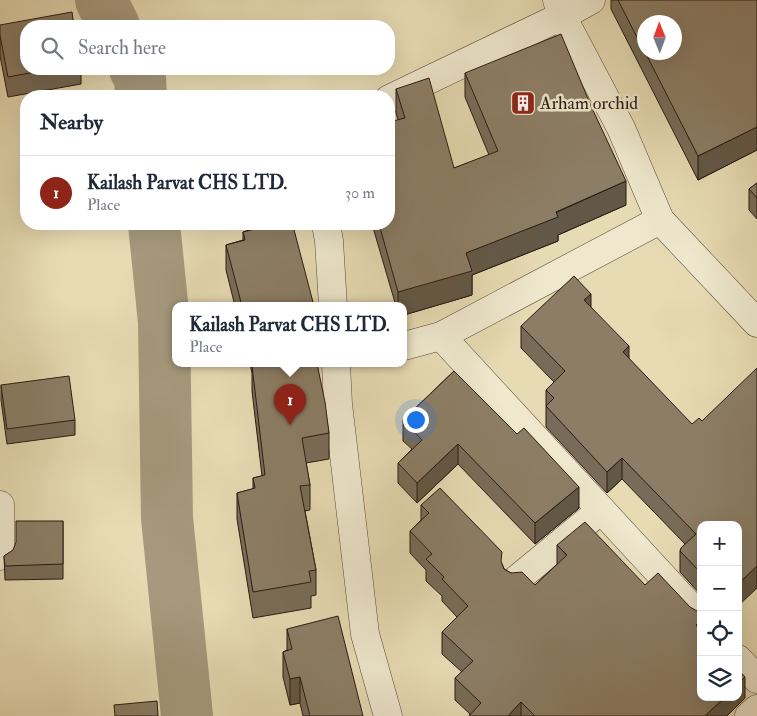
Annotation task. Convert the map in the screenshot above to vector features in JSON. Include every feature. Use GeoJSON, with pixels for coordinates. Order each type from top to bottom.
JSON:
{"type":"FeatureCollection","features":[{"type":"Feature","properties":{"kind":"street"},"geometry":{"type":"LineString","coordinates":[[395,96],[559,8],[591,0]]}},
{"type":"Feature","properties":{"kind":"street"},"geometry":{"type":"LineString","coordinates":[[559,8],[621,128],[660,220],[757,323]]}},
{"type":"Feature","properties":{"kind":"street"},"geometry":{"type":"LineString","coordinates":[[407,345],[441,336],[660,220]]}},
{"type":"Feature","properties":{"kind":"street"},"geometry":{"type":"LineString","coordinates":[[327,230],[333,302]]}},
{"type":"Feature","properties":{"kind":"street"},"geometry":{"type":"LineString","coordinates":[[441,336],[697,614]]}},
{"type":"Feature","properties":{"kind":"street"},"geometry":{"type":"LineString","coordinates":[[337,367],[338,404],[364,634],[388,716]]}},
{"type":"Feature","properties":{"kind":"street"},"geometry":{"type":"LineString","coordinates":[[0,504],[0,556]]}},
{"type":"Feature","properties":{"kind":"street"},"geometry":{"type":"LineString","coordinates":[[516,580],[601,510]]}},
{"type":"Feature","properties":{"kind":"street"},"geometry":{"type":"LineString","coordinates":[[742,663],[757,679]]}},
{"type":"Feature","properties":{"kind":"street"},"geometry":{"type":"LineString","coordinates":[[749,716],[757,709]]}},
{"type":"Feature","properties":{"kind":"building"},"geometry":{"type":"Polygon","coordinates":[[[618,0],[757,0],[757,127],[698,156],[649,60],[682,60],[682,15],[637,15],[637,37],[618,0]]]}},
{"type":"Feature","properties":{"kind":"building"},"geometry":{"type":"Polygon","coordinates":[[[72,12],[73,20],[28,20],[72,12]]]}},
{"type":"Feature","properties":{"kind":"building"},"geometry":{"type":"Polygon","coordinates":[[[20,21],[20,75],[8,77],[0,35],[0,25],[20,21]]]}},
{"type":"Feature","properties":{"kind":"building"},"geometry":{"type":"Polygon","coordinates":[[[561,34],[591,106],[626,181],[556,212],[558,217],[466,253],[472,271],[398,292],[381,230],[395,230],[395,120],[405,118],[396,89],[429,78],[454,168],[498,151],[465,73],[561,34]]]}},
{"type":"Feature","properties":{"kind":"building"},"geometry":{"type":"Polygon","coordinates":[[[757,183],[757,198],[749,189],[757,183]]]}},
{"type":"Feature","properties":{"kind":"building"},"geometry":{"type":"Polygon","coordinates":[[[251,230],[294,230],[313,302],[241,302],[226,245],[245,240],[243,232],[251,230]]]}},
{"type":"Feature","properties":{"kind":"building"},"geometry":{"type":"Polygon","coordinates":[[[574,276],[591,294],[584,300],[629,346],[623,352],[692,424],[699,418],[702,421],[757,368],[757,566],[742,580],[742,521],[697,521],[697,569],[680,551],[696,534],[622,458],[607,472],[546,406],[554,398],[546,390],[565,371],[521,326],[574,276]]]}},
{"type":"Feature","properties":{"kind":"building"},"geometry":{"type":"Polygon","coordinates":[[[252,367],[318,367],[329,433],[302,438],[310,485],[300,486],[316,570],[309,571],[311,582],[253,592],[237,493],[255,488],[253,478],[265,475],[252,367]]]}},
{"type":"Feature","properties":{"kind":"building"},"geometry":{"type":"Polygon","coordinates":[[[454,371],[517,434],[524,428],[579,487],[535,523],[458,444],[417,483],[398,463],[422,440],[403,420],[454,371]]]}},
{"type":"Feature","properties":{"kind":"building"},"geometry":{"type":"Polygon","coordinates":[[[69,376],[75,420],[7,429],[1,385],[69,376]]]}},
{"type":"Feature","properties":{"kind":"building"},"geometry":{"type":"Polygon","coordinates":[[[440,488],[502,552],[501,561],[504,569],[511,573],[522,572],[535,585],[567,555],[557,545],[585,522],[645,585],[658,573],[690,607],[697,611],[697,701],[721,701],[705,716],[535,716],[521,702],[508,716],[469,716],[481,703],[455,678],[473,661],[442,632],[468,606],[426,559],[432,554],[410,531],[429,513],[421,505],[440,488]]]}},
{"type":"Feature","properties":{"kind":"building"},"geometry":{"type":"Polygon","coordinates":[[[16,521],[63,521],[63,564],[5,566],[4,556],[13,550],[16,542],[16,521]]]}},
{"type":"Feature","properties":{"kind":"building"},"geometry":{"type":"Polygon","coordinates":[[[338,616],[363,716],[310,716],[300,677],[290,679],[283,652],[292,649],[287,629],[338,616]]]}},
{"type":"Feature","properties":{"kind":"building"},"geometry":{"type":"Polygon","coordinates":[[[157,701],[158,716],[115,716],[114,705],[157,701]]]}},
{"type":"Feature","properties":{"kind":"waterway"},"geometry":{"type":"LineString","coordinates":[[101,0],[111,20]]}},
{"type":"Feature","properties":{"kind":"waterway"},"geometry":{"type":"LineString","coordinates":[[138,75],[141,90]]}},
{"type":"Feature","properties":{"kind":"waterway"},"geometry":{"type":"LineString","coordinates":[[155,230],[164,322],[167,518],[187,716]]}},
{"type":"Feature","properties":{"kind":"place","name":"Arham orchid"},"geometry":{"type":"Point","coordinates":[523,103]}},
{"type":"Feature","properties":{"kind":"place","name":"Kailash Parvat CHS LTD."},"geometry":{"type":"Point","coordinates":[290,425]}}]}
